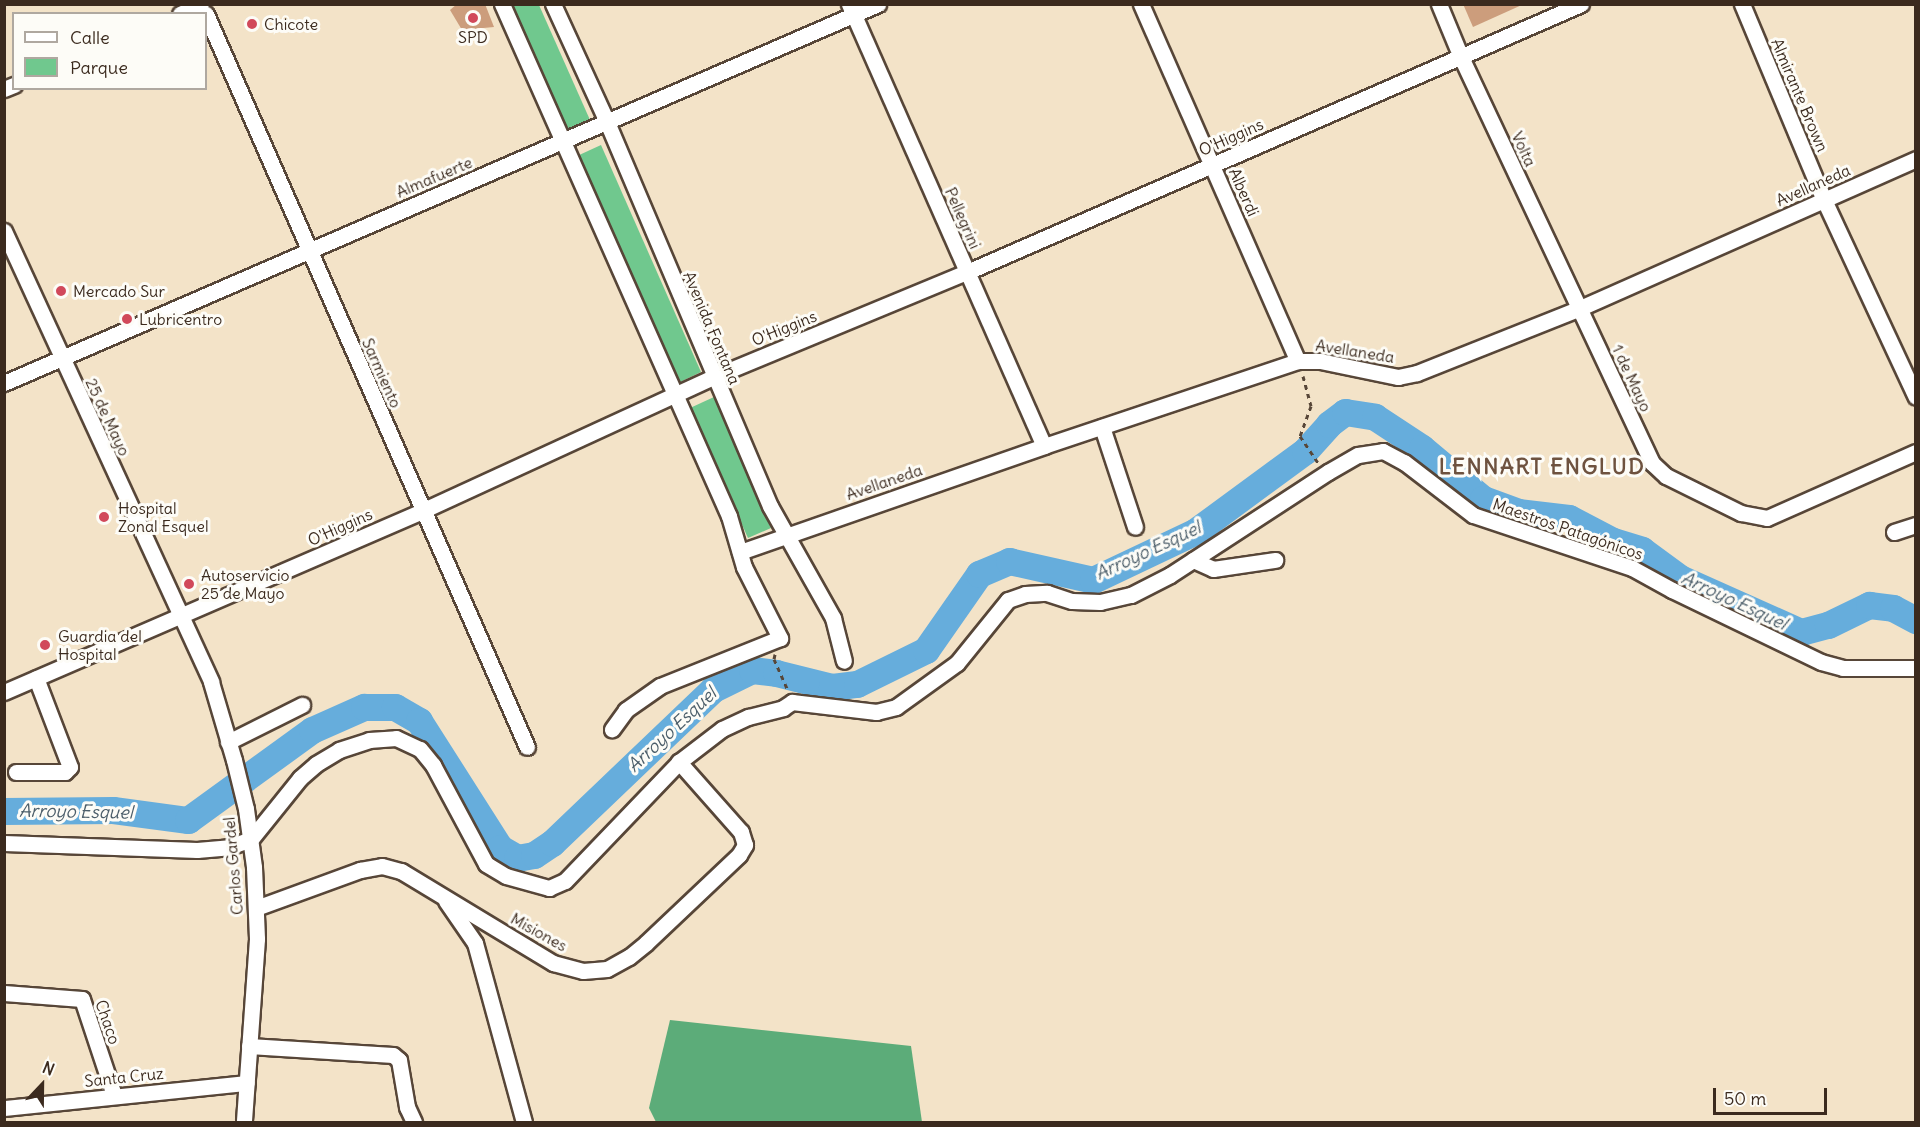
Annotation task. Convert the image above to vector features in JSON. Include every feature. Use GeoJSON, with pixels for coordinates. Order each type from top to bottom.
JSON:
{"type":"FeatureCollection","features":[{"type":"Feature","properties":{"kind":"street"},"geometry":{"type":"LineString","coordinates":[[184,12],[201,4]]}},
{"type":"Feature","properties":{"kind":"street"},"geometry":{"type":"LineString","coordinates":[[502,4],[561,142],[729,516],[744,567],[780,638],[660,686],[626,710],[612,729]]}},
{"type":"Feature","properties":{"kind":"street","name":"Avenida Fontana"},"geometry":{"type":"LineString","coordinates":[[554,4],[607,122],[713,377],[785,535],[833,618],[844,661]]}},
{"type":"Feature","properties":{"kind":"street","name":"Almafuerte"},"geometry":{"type":"LineString","coordinates":[[4,383],[607,122],[852,10],[878,4]]}},
{"type":"Feature","properties":{"kind":"street","name":"Alberdi"},"geometry":{"type":"LineString","coordinates":[[1141,4],[1298,361]]}},
{"type":"Feature","properties":{"kind":"street","name":"Volta"},"geometry":{"type":"LineString","coordinates":[[1439,4],[1461,57],[1580,308]]}},
{"type":"Feature","properties":{"kind":"street","name":"O'Higgins"},"geometry":{"type":"LineString","coordinates":[[4,692],[182,617],[424,510],[713,377],[967,272],[1581,4]]}},
{"type":"Feature","properties":{"kind":"street","name":"Almirante Brown"},"geometry":{"type":"LineString","coordinates":[[1742,4],[1824,200],[1916,398]]}},
{"type":"Feature","properties":{"kind":"street","name":"Pellegrini"},"geometry":{"type":"LineString","coordinates":[[852,10],[1044,446]]}},
{"type":"Feature","properties":{"kind":"street","name":"Sarmiento"},"geometry":{"type":"LineString","coordinates":[[207,16],[527,747]]}},
{"type":"Feature","properties":{"kind":"street","name":"Avellaneda"},"geometry":{"type":"LineString","coordinates":[[741,552],[1102,426],[1298,361],[1320,361],[1398,377],[1417,373],[1580,308],[1916,159]]}},
{"type":"Feature","properties":{"kind":"street","name":"25 de Mayo"},"geometry":{"type":"LineString","coordinates":[[4,231],[182,617]]}},
{"type":"Feature","properties":{"kind":"street","name":"1 de Mayo"},"geometry":{"type":"LineString","coordinates":[[1580,308],[1652,463],[1666,476],[1741,513],[1767,518],[1916,452]]}},
{"type":"Feature","properties":{"kind":"street"},"geometry":{"type":"LineString","coordinates":[[1102,426],[1135,527]]}},
{"type":"Feature","properties":{"kind":"street","name":"Maestros Patagónicos"},"geometry":{"type":"LineString","coordinates":[[251,839],[300,778],[316,764],[339,750],[369,740],[396,738],[420,749],[433,765],[486,864],[506,876],[549,888],[565,880],[679,762],[722,729],[748,717],[783,708],[792,702],[876,712],[896,707],[957,663],[1008,600],[1025,594],[1047,593],[1072,601],[1100,602],[1131,595],[1192,560],[1328,472],[1358,455],[1383,451],[1404,462],[1473,515],[1632,568],[1672,590],[1821,662],[1842,668],[1916,668]]}},
{"type":"Feature","properties":{"kind":"street"},"geometry":{"type":"LineString","coordinates":[[1894,532],[1916,525]]}},
{"type":"Feature","properties":{"kind":"street"},"geometry":{"type":"LineString","coordinates":[[1192,560],[1213,569],[1275,560]]}},
{"type":"Feature","properties":{"kind":"street","name":"Carlos Gardel"},"geometry":{"type":"LineString","coordinates":[[182,617],[212,682],[234,760],[251,839],[257,939],[244,1122]]}},
{"type":"Feature","properties":{"kind":"street"},"geometry":{"type":"LineString","coordinates":[[16,772],[65,772],[70,767],[36,678]]}},
{"type":"Feature","properties":{"kind":"street"},"geometry":{"type":"LineString","coordinates":[[228,741],[302,705]]}},
{"type":"Feature","properties":{"kind":"street","name":"Misiones"},"geometry":{"type":"LineString","coordinates":[[256,908],[360,870],[382,866],[401,871],[553,963],[583,971],[608,969],[629,957],[739,855],[745,845],[741,832],[679,762]]}},
{"type":"Feature","properties":{"kind":"street"},"geometry":{"type":"LineString","coordinates":[[4,843],[197,850],[229,847],[251,839]]}},
{"type":"Feature","properties":{"kind":"street"},"geometry":{"type":"LineString","coordinates":[[442,896],[475,943],[524,1122]]}},
{"type":"Feature","properties":{"kind":"street","name":"Chaco"},"geometry":{"type":"LineString","coordinates":[[4,993],[82,999],[114,1095]]}},
{"type":"Feature","properties":{"kind":"street"},"geometry":{"type":"LineString","coordinates":[[249,1046],[393,1055],[399,1060],[408,1115],[414,1122]]}},
{"type":"Feature","properties":{"kind":"street","name":"Santa Cruz"},"geometry":{"type":"LineString","coordinates":[[4,1108],[247,1083]]}},
{"type":"Feature","properties":{"kind":"path"},"geometry":{"type":"LineString","coordinates":[[1298,361],[1311,406],[1300,436],[1315,461]]}},
{"type":"Feature","properties":{"kind":"path"},"geometry":{"type":"LineString","coordinates":[[774,659],[787,687]]}},
{"type":"Feature","properties":{"kind":"green space"},"geometry":{"type":"Polygon","coordinates":[[[510,5],[539,5],[590,120],[566,130],[510,5]]]}},
{"type":"Feature","properties":{"kind":"green space"},"geometry":{"type":"Polygon","coordinates":[[[601,145],[701,372],[678,383],[577,156],[601,145]]]}},
{"type":"Feature","properties":{"kind":"green space"},"geometry":{"type":"Polygon","coordinates":[[[714,397],[771,528],[748,538],[690,408],[714,397]]]}},
{"type":"Feature","properties":{"kind":"green space"},"geometry":{"type":"Polygon","coordinates":[[[670,1020],[911,1046],[922,1122],[656,1122],[649,1108],[670,1020]]]}},
{"type":"Feature","properties":{"kind":"building","name":"SPD"},"geometry":{"type":"Polygon","coordinates":[[[457,4],[485,4],[494,27],[462,30],[450,10],[457,4]]]}},
{"type":"Feature","properties":{"kind":"building"},"geometry":{"type":"Polygon","coordinates":[[[1463,4],[1524,4],[1473,27],[1463,4]]]}},
{"type":"Feature","properties":{"kind":"waterway","name":"Arroyo Esquel"},"geometry":{"type":"LineString","coordinates":[[4,811],[113,810],[188,820],[312,730],[364,707],[395,707],[419,721],[500,848],[517,858],[534,855],[552,843],[713,689],[752,670],[776,673],[832,687],[857,684],[926,650],[979,574],[1009,561],[1093,580],[1196,531],[1305,451],[1329,424],[1345,412],[1375,417],[1422,448],[1483,499],[1518,512],[1569,518],[1613,541],[1642,550],[1680,578],[1801,632],[1828,625],[1869,605],[1893,608],[1916,620]]}},
{"type":"Feature","properties":{"kind":"place","name":"SPD"},"geometry":{"type":"Point","coordinates":[473,18]}},
{"type":"Feature","properties":{"kind":"place","name":"Chicote"},"geometry":{"type":"Point","coordinates":[252,24]}},
{"type":"Feature","properties":{"kind":"place","name":"Mercado Sur"},"geometry":{"type":"Point","coordinates":[61,291]}},
{"type":"Feature","properties":{"kind":"place","name":"Lubricentro"},"geometry":{"type":"Point","coordinates":[127,319]}},
{"type":"Feature","properties":{"kind":"place","name":"Hospital Zonal Esquel"},"geometry":{"type":"Point","coordinates":[104,517]}},
{"type":"Feature","properties":{"kind":"place","name":"Autoservicio 25 de Mayo"},"geometry":{"type":"Point","coordinates":[189,584]}},
{"type":"Feature","properties":{"kind":"place","name":"Guardia del Hospital"},"geometry":{"type":"Point","coordinates":[45,645]}},
{"type":"Feature","properties":{"kind":"district","name":"LENNART ENGLUD"},"geometry":{"type":"Point","coordinates":[1542,467]}}]}
